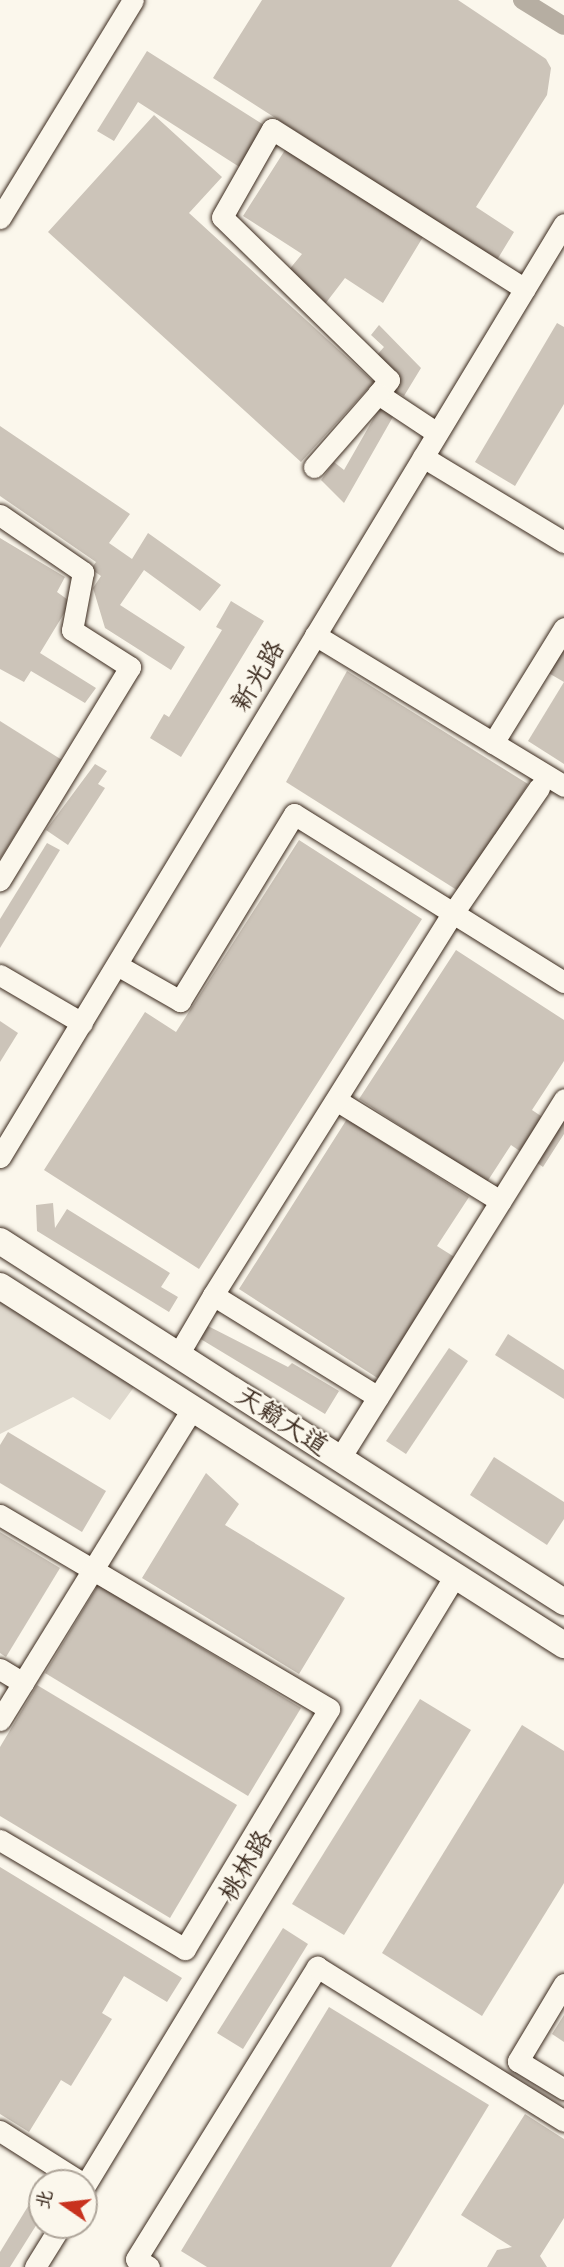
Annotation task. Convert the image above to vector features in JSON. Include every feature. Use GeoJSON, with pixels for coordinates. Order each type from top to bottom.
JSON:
{"type":"FeatureCollection","features":[{"type":"Feature","properties":{"kind":"main road","name":"天籁大道"},"geometry":{"type":"LineString","coordinates":[[0,1241],[179,1353],[564,1602]]}},
{"type":"Feature","properties":{"kind":"main road","name":"天籁大道"},"geometry":{"type":"LineString","coordinates":[[0,1286],[564,1645]]}},
{"type":"Feature","properties":{"kind":"street"},"geometry":{"type":"LineString","coordinates":[[0,218],[133,0]]}},
{"type":"Feature","properties":{"kind":"street"},"geometry":{"type":"LineString","coordinates":[[314,467],[389,380],[222,217],[272,129],[525,289]]}},
{"type":"Feature","properties":{"kind":"street","name":"新光路"},"geometry":{"type":"LineString","coordinates":[[0,1157],[437,433],[562,234]]}},
{"type":"Feature","properties":{"kind":"street"},"geometry":{"type":"LineString","coordinates":[[378,394],[437,433]]}},
{"type":"Feature","properties":{"kind":"street"},"geometry":{"type":"LineString","coordinates":[[423,457],[564,542]]}},
{"type":"Feature","properties":{"kind":"street"},"geometry":{"type":"LineString","coordinates":[[0,515],[83,572],[72,630],[130,667],[0,880]]}},
{"type":"Feature","properties":{"kind":"street"},"geometry":{"type":"LineString","coordinates":[[493,743],[564,628]]}},
{"type":"Feature","properties":{"kind":"street"},"geometry":{"type":"LineString","coordinates":[[315,635],[564,786]]}},
{"type":"Feature","properties":{"kind":"street"},"geometry":{"type":"LineString","coordinates":[[179,1353],[453,913],[539,788]]}},
{"type":"Feature","properties":{"kind":"street"},"geometry":{"type":"LineString","coordinates":[[117,965],[180,1001],[294,814],[564,982]]}},
{"type":"Feature","properties":{"kind":"street"},"geometry":{"type":"LineString","coordinates":[[0,975],[82,1023]]}},
{"type":"Feature","properties":{"kind":"street"},"geometry":{"type":"LineString","coordinates":[[340,1458],[564,1099]]}},
{"type":"Feature","properties":{"kind":"street"},"geometry":{"type":"LineString","coordinates":[[336,1100],[500,1201]]}},
{"type":"Feature","properties":{"kind":"street"},"geometry":{"type":"LineString","coordinates":[[213,1295],[378,1397]]}},
{"type":"Feature","properties":{"kind":"street"},"geometry":{"type":"LineString","coordinates":[[0,1720],[193,1408]]}},
{"type":"Feature","properties":{"kind":"street"},"geometry":{"type":"LineString","coordinates":[[0,1515],[329,1709],[185,1949],[0,1840]]}},
{"type":"Feature","properties":{"kind":"street","name":"桃林路"},"geometry":{"type":"LineString","coordinates":[[94,2169],[456,1574]]}},
{"type":"Feature","properties":{"kind":"street"},"geometry":{"type":"LineString","coordinates":[[0,1669],[23,1683]]}},
{"type":"Feature","properties":{"kind":"street"},"geometry":{"type":"LineString","coordinates":[[149,2267],[136,2259],[317,1967],[564,2121]]}},
{"type":"Feature","properties":{"kind":"street"},"geometry":{"type":"LineString","coordinates":[[564,1984],[518,2061],[564,2089]]}},
{"type":"Feature","properties":{"kind":"street"},"geometry":{"type":"LineString","coordinates":[[0,2131],[59,2169]]}},
{"type":"Feature","properties":{"kind":"street"},"geometry":{"type":"LineString","coordinates":[[35,2267],[52,2239]]}},
{"type":"Feature","properties":{"kind":"shaded area"},"geometry":{"type":"Polygon","coordinates":[[[0,1286],[142,1376],[110,1420],[73,1397],[0,1434],[0,1286]]]}},
{"type":"Feature","properties":{"kind":"building"},"geometry":{"type":"Polygon","coordinates":[[[262,0],[458,0],[546,59],[551,68],[547,95],[476,207],[514,232],[497,260],[213,78],[262,0]]]}},
{"type":"Feature","properties":{"kind":"building"},"geometry":{"type":"Polygon","coordinates":[[[147,51],[267,127],[241,168],[138,102],[114,141],[97,131],[147,51]]]}},
{"type":"Feature","properties":{"kind":"building"},"geometry":{"type":"Polygon","coordinates":[[[154,115],[222,177],[189,213],[374,382],[301,462],[48,232],[154,115]]]}},
{"type":"Feature","properties":{"kind":"building"},"geometry":{"type":"Polygon","coordinates":[[[285,150],[423,237],[383,303],[345,278],[322,308],[288,271],[302,254],[243,216],[285,150]]]}},
{"type":"Feature","properties":{"kind":"building"},"geometry":{"type":"Polygon","coordinates":[[[557,323],[564,327],[564,404],[515,486],[475,462],[557,323]]]}},
{"type":"Feature","properties":{"kind":"building"},"geometry":{"type":"Polygon","coordinates":[[[379,325],[421,368],[404,396],[389,389],[399,374],[377,355],[384,347],[371,335],[379,325]]]}},
{"type":"Feature","properties":{"kind":"building"},"geometry":{"type":"Polygon","coordinates":[[[380,407],[394,415],[344,503],[321,480],[334,462],[344,470],[380,407]]]}},
{"type":"Feature","properties":{"kind":"building"},"geometry":{"type":"Polygon","coordinates":[[[0,426],[130,514],[109,543],[132,559],[148,533],[221,585],[200,611],[144,570],[120,605],[185,647],[171,670],[105,628],[93,588],[101,576],[91,569],[96,562],[0,496],[0,426]]]}},
{"type":"Feature","properties":{"kind":"building"},"geometry":{"type":"Polygon","coordinates":[[[0,538],[65,577],[57,592],[71,602],[40,653],[96,688],[85,703],[31,671],[24,682],[0,669],[0,538]]]}},
{"type":"Feature","properties":{"kind":"building"},"geometry":{"type":"Polygon","coordinates":[[[231,601],[264,621],[181,757],[150,738],[164,714],[169,717],[222,630],[216,627],[231,601]]]}},
{"type":"Feature","properties":{"kind":"building"},"geometry":{"type":"Polygon","coordinates":[[[564,640],[564,682],[545,671],[564,640]]]}},
{"type":"Feature","properties":{"kind":"building"},"geometry":{"type":"Polygon","coordinates":[[[347,671],[528,784],[460,892],[286,782],[347,671]]]}},
{"type":"Feature","properties":{"kind":"building"},"geometry":{"type":"Polygon","coordinates":[[[564,682],[564,764],[528,741],[564,682]]]}},
{"type":"Feature","properties":{"kind":"building"},"geometry":{"type":"Polygon","coordinates":[[[0,721],[62,760],[0,859],[0,721]]]}},
{"type":"Feature","properties":{"kind":"building"},"geometry":{"type":"Polygon","coordinates":[[[95,764],[107,771],[98,784],[105,788],[68,845],[46,830],[95,764]]]}},
{"type":"Feature","properties":{"kind":"building"},"geometry":{"type":"Polygon","coordinates":[[[299,840],[422,919],[199,1269],[44,1170],[145,1012],[176,1032],[299,840]]]}},
{"type":"Feature","properties":{"kind":"building"},"geometry":{"type":"Polygon","coordinates":[[[47,843],[60,850],[0,948],[0,919],[47,843]]]}},
{"type":"Feature","properties":{"kind":"building"},"geometry":{"type":"Polygon","coordinates":[[[456,950],[564,1020],[564,1061],[532,1110],[553,1124],[564,1107],[564,1134],[543,1167],[511,1145],[487,1182],[359,1099],[456,950]]]}},
{"type":"Feature","properties":{"kind":"building"},"geometry":{"type":"Polygon","coordinates":[[[0,1021],[18,1033],[0,1062],[0,1021]]]}},
{"type":"Feature","properties":{"kind":"building"},"geometry":{"type":"Polygon","coordinates":[[[347,1119],[469,1197],[437,1246],[456,1258],[379,1379],[239,1289],[347,1119]]]}},
{"type":"Feature","properties":{"kind":"building"},"geometry":{"type":"Polygon","coordinates":[[[53,1203],[55,1228],[67,1209],[170,1273],[161,1287],[178,1297],[169,1312],[37,1231],[36,1205],[53,1203]]]}},
{"type":"Feature","properties":{"kind":"building"},"geometry":{"type":"Polygon","coordinates":[[[206,1325],[288,1367],[292,1363],[339,1391],[325,1414],[199,1338],[206,1325]]]}},
{"type":"Feature","properties":{"kind":"building"},"geometry":{"type":"Polygon","coordinates":[[[508,1334],[564,1370],[564,1399],[495,1355],[508,1334]]]}},
{"type":"Feature","properties":{"kind":"building"},"geometry":{"type":"Polygon","coordinates":[[[449,1348],[468,1361],[406,1454],[386,1441],[449,1348]]]}},
{"type":"Feature","properties":{"kind":"building"},"geometry":{"type":"Polygon","coordinates":[[[8,1432],[106,1491],[82,1532],[0,1483],[0,1445],[8,1432]]]}},
{"type":"Feature","properties":{"kind":"building"},"geometry":{"type":"Polygon","coordinates":[[[494,1457],[564,1502],[564,1519],[547,1545],[470,1495],[494,1457]]]}},
{"type":"Feature","properties":{"kind":"building"},"geometry":{"type":"Polygon","coordinates":[[[206,1473],[239,1504],[225,1525],[345,1598],[299,1674],[142,1578],[206,1473]]]}},
{"type":"Feature","properties":{"kind":"building"},"geometry":{"type":"Polygon","coordinates":[[[0,1532],[60,1568],[6,1657],[0,1653],[0,1532]]]}},
{"type":"Feature","properties":{"kind":"building"},"geometry":{"type":"Polygon","coordinates":[[[98,1585],[301,1708],[248,1796],[45,1673],[98,1585]]]}},
{"type":"Feature","properties":{"kind":"building"},"geometry":{"type":"Polygon","coordinates":[[[37,1685],[237,1805],[170,1918],[0,1816],[0,1747],[37,1685]]]}},
{"type":"Feature","properties":{"kind":"building"},"geometry":{"type":"Polygon","coordinates":[[[420,1699],[471,1730],[344,1935],[292,1904],[420,1699]]]}},
{"type":"Feature","properties":{"kind":"building"},"geometry":{"type":"Polygon","coordinates":[[[522,1725],[564,1751],[564,1883],[482,2016],[382,1953],[522,1725]]]}},
{"type":"Feature","properties":{"kind":"building"},"geometry":{"type":"Polygon","coordinates":[[[0,1867],[182,1978],[167,2002],[124,1976],[102,2013],[112,2019],[71,2086],[61,2080],[29,2132],[0,2114],[0,1867]]]}},
{"type":"Feature","properties":{"kind":"building"},"geometry":{"type":"Polygon","coordinates":[[[283,1928],[308,1944],[243,2049],[217,2033],[283,1928]]]}},
{"type":"Feature","properties":{"kind":"building"},"geometry":{"type":"Polygon","coordinates":[[[329,2007],[489,2105],[391,2267],[207,2267],[181,2251],[329,2007]]]}},
{"type":"Feature","properties":{"kind":"building"},"geometry":{"type":"Polygon","coordinates":[[[564,2015],[564,2042],[552,2034],[564,2015]]]}},
{"type":"Feature","properties":{"kind":"building"},"geometry":{"type":"Polygon","coordinates":[[[525,2114],[564,2139],[564,2218],[540,2256],[547,2267],[487,2267],[497,2250],[512,2247],[461,2215],[525,2114]]]}},
{"type":"Feature","properties":{"kind":"building"},"geometry":{"type":"Polygon","coordinates":[[[28,2206],[28,2238],[10,2267],[0,2267],[0,2252],[28,2206]]]}},
{"type":"Feature","properties":{"kind":"waterway"},"geometry":{"type":"LineString","coordinates":[[522,0],[564,26]]}}]}
